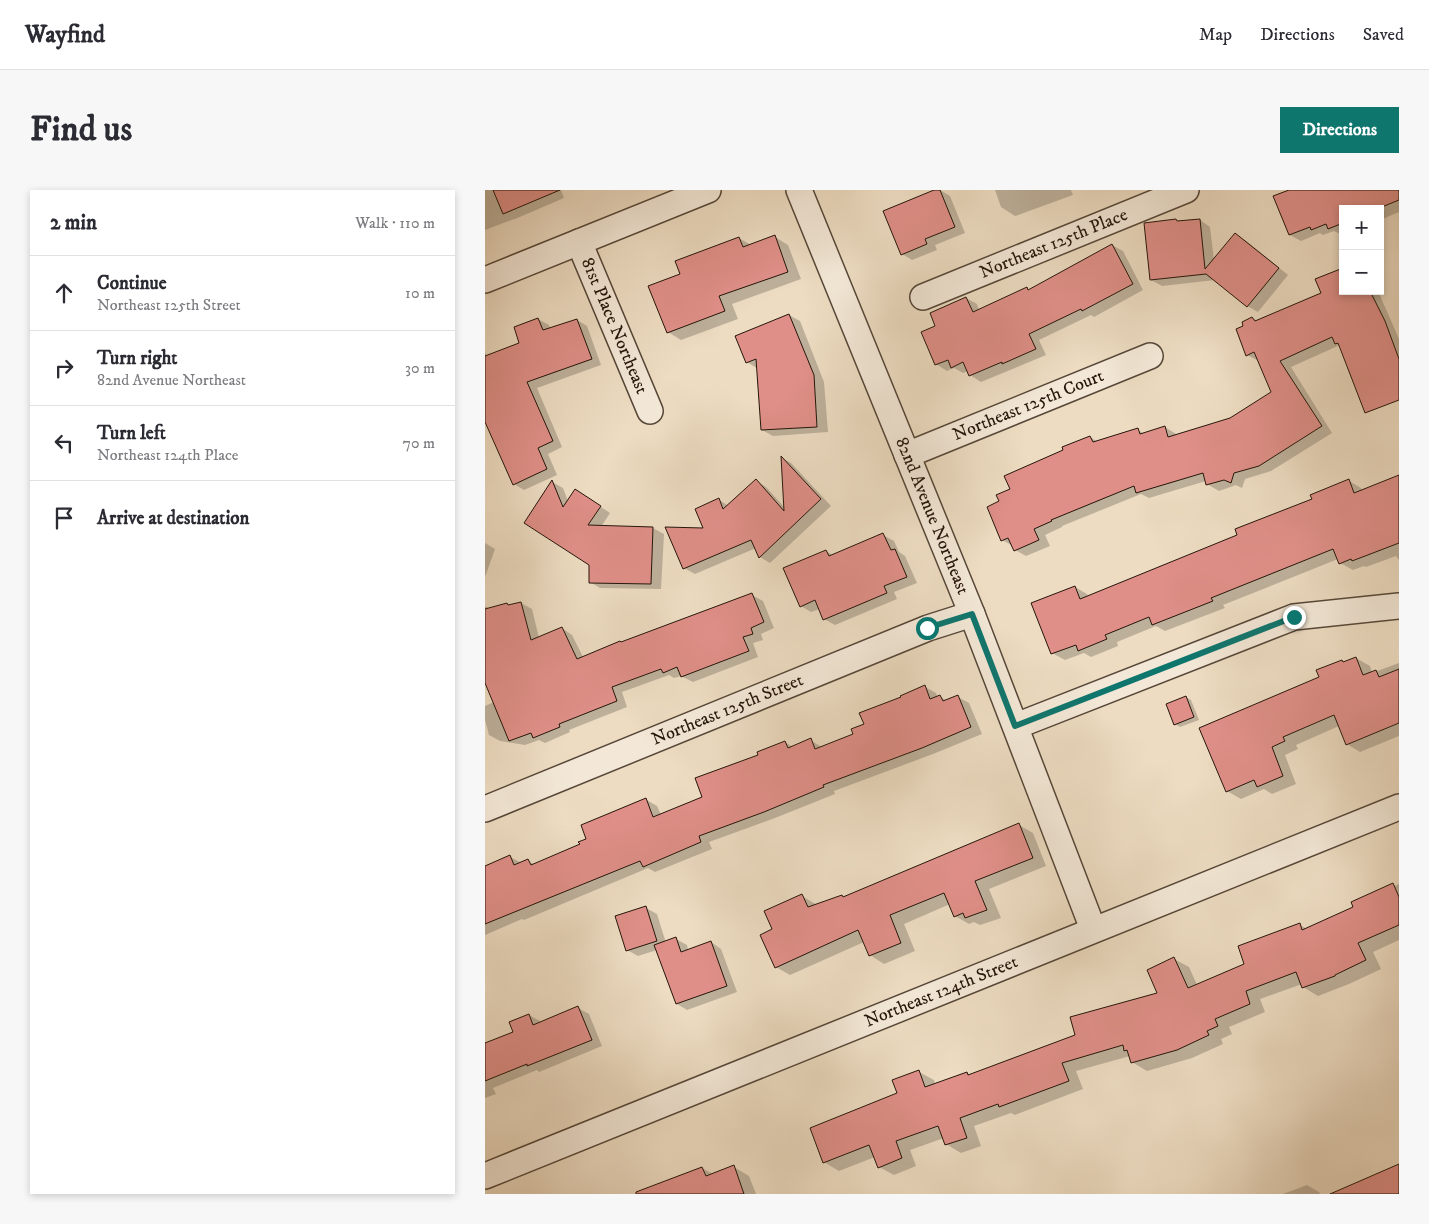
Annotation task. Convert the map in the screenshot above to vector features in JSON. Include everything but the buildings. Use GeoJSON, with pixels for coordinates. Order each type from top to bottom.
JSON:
{"type":"FeatureCollection","features":[{"type":"Feature","properties":{"kind":"street"},"geometry":{"type":"LineString","coordinates":[[485,280],[708,190]]}},
{"type":"Feature","properties":{"kind":"street","name":"82nd Avenue Northeast"},"geometry":{"type":"LineString","coordinates":[[799,190],[972,614],[1093,930]]}},
{"type":"Feature","properties":{"kind":"street","name":"Northeast 125th Place"},"geometry":{"type":"LineString","coordinates":[[923,297],[1186,190]]}},
{"type":"Feature","properties":{"kind":"street","name":"81st Place Northeast"},"geometry":{"type":"LineString","coordinates":[[579,242],[650,411]]}},
{"type":"Feature","properties":{"kind":"street","name":"Northeast 125th Court"},"geometry":{"type":"LineString","coordinates":[[907,455],[1149,356]]}},
{"type":"Feature","properties":{"kind":"street"},"geometry":{"type":"LineString","coordinates":[[1015,726],[1294,617],[1399,606]]}},
{"type":"Feature","properties":{"kind":"street","name":"Northeast 125th Street"},"geometry":{"type":"LineString","coordinates":[[485,809],[927,628],[972,614]]}},
{"type":"Feature","properties":{"kind":"street","name":"Northeast 124th Street"},"geometry":{"type":"LineString","coordinates":[[485,1176],[1399,807]]}},
{"type":"Feature","properties":{"kind":"route"},"geometry":{"type":"LineString","coordinates":[[927,628],[972,614],[1015,726],[1294,617]]}}]}
